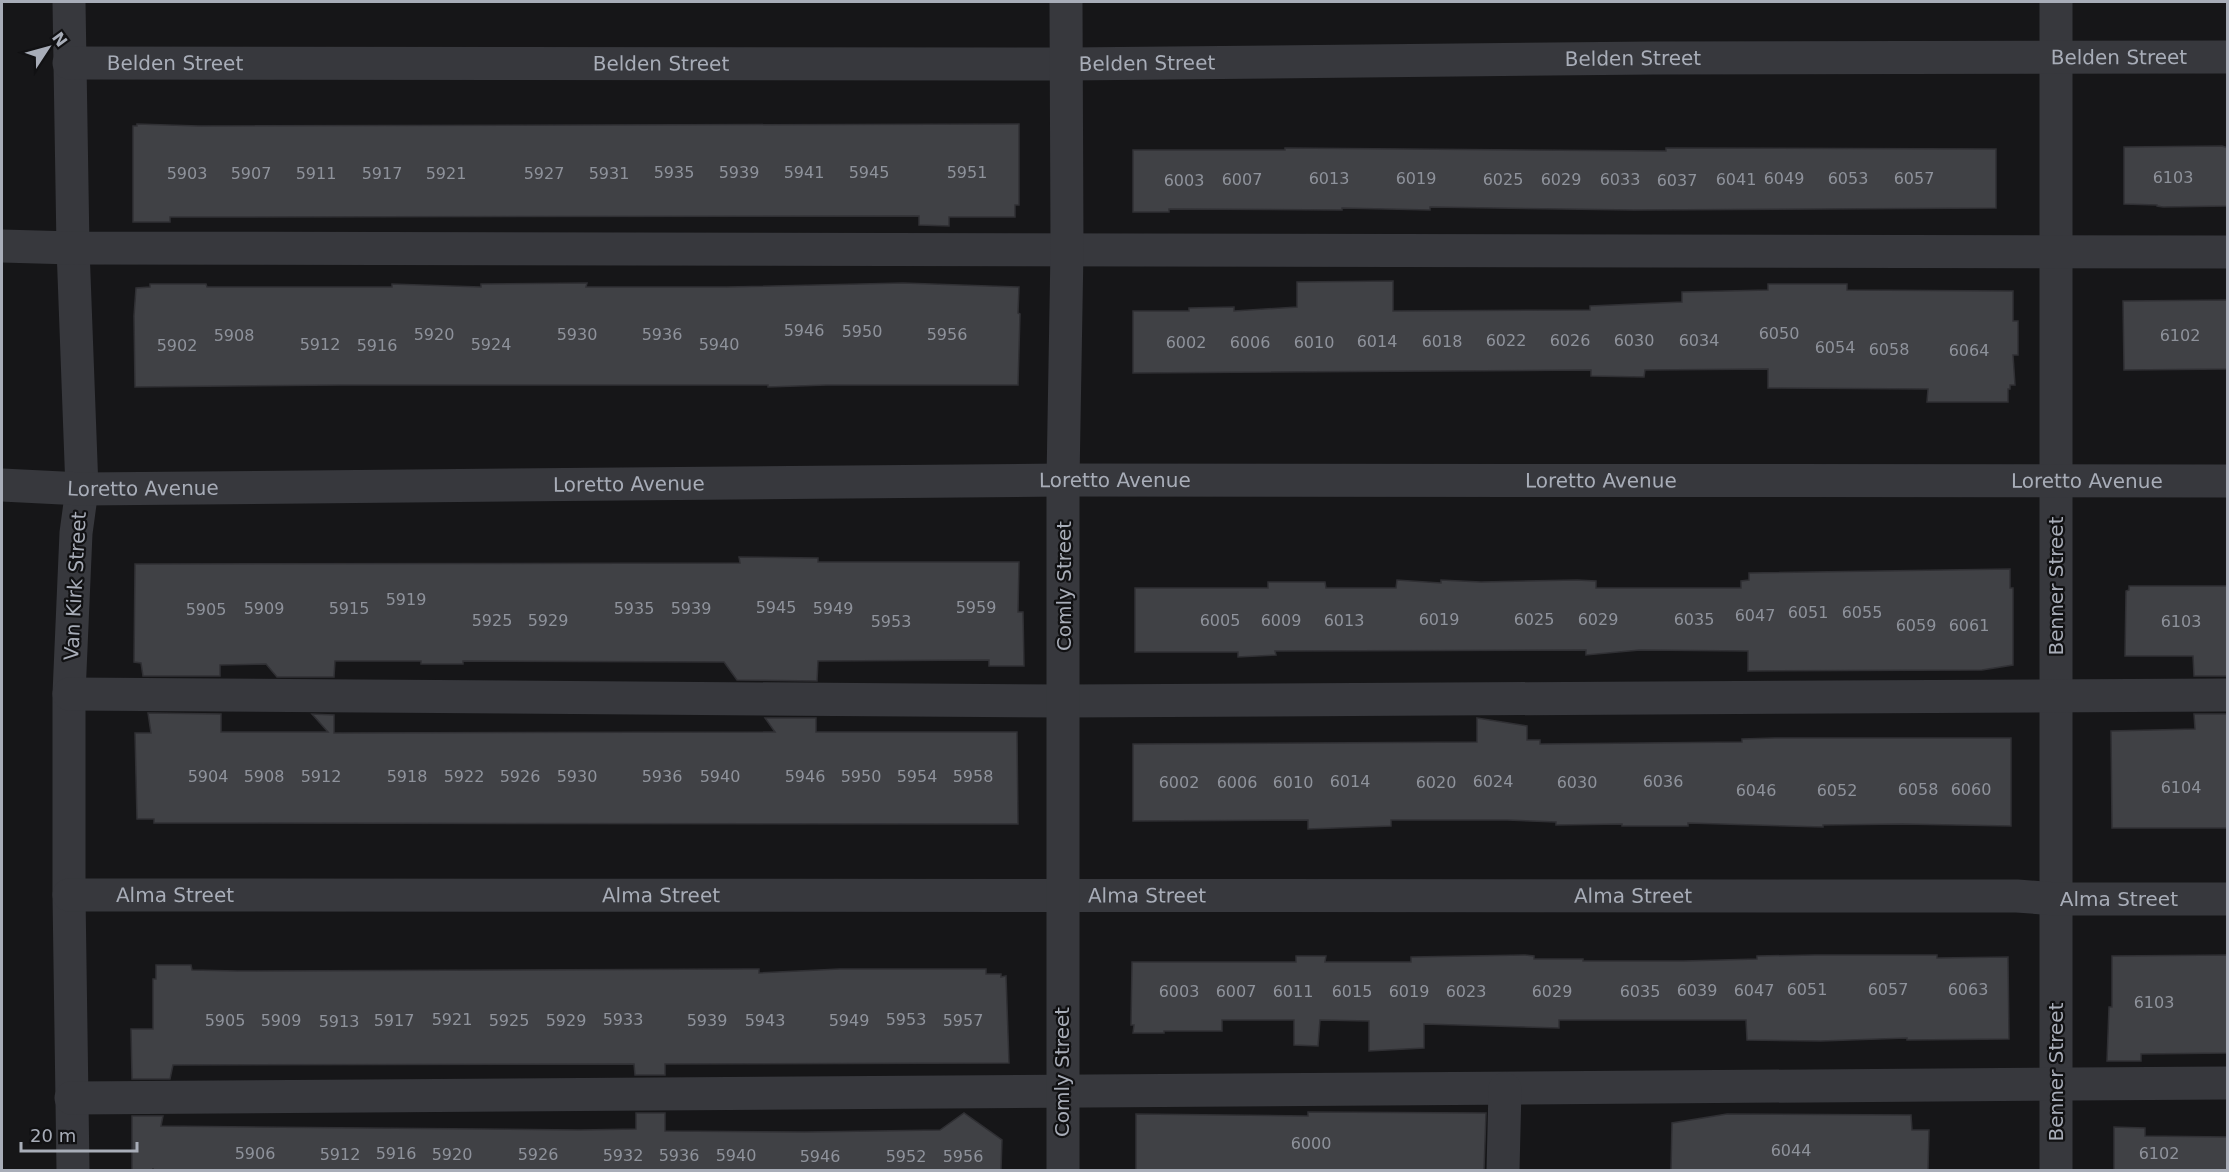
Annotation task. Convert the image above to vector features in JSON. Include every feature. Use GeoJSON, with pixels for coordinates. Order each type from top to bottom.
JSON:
{"type":"FeatureCollection","features":[{"type":"Feature","properties":{"kind":"street","name":"Van Kirk Street"},"geometry":{"type":"LineString","coordinates":[[69,2],[73,248],[82,489],[76,532],[69,694],[73,1170]]}},
{"type":"Feature","properties":{"kind":"street","name":"Comly Street"},"geometry":{"type":"LineString","coordinates":[[1063,1170],[1063,480],[1068,250],[1066,2]]}},
{"type":"Feature","properties":{"kind":"street","name":"Benner Street"},"geometry":{"type":"LineString","coordinates":[[2056,2],[2056,1170]]}},
{"type":"Feature","properties":{"kind":"street","name":"Belden Street"},"geometry":{"type":"LineString","coordinates":[[69,63],[1068,64],[1630,58],[2228,57]]}},
{"type":"Feature","properties":{"kind":"street"},"geometry":{"type":"LineString","coordinates":[[2,246],[73,248],[2228,252]]}},
{"type":"Feature","properties":{"kind":"street","name":"Loretto Avenue"},"geometry":{"type":"LineString","coordinates":[[2,485],[82,489],[1063,480],[2228,481]]}},
{"type":"Feature","properties":{"kind":"street"},"geometry":{"type":"LineString","coordinates":[[69,694],[1064,701],[2228,696]]}},
{"type":"Feature","properties":{"kind":"street","name":"Alma Street"},"geometry":{"type":"LineString","coordinates":[[69,895],[2017,896],[2056,899],[2228,899]]}},
{"type":"Feature","properties":{"kind":"street"},"geometry":{"type":"LineString","coordinates":[[71,1098],[2228,1083]]}},
{"type":"Feature","properties":{"kind":"street"},"geometry":{"type":"LineString","coordinates":[[1503,1170],[1505,1089]]}},
{"type":"Feature","properties":{"kind":"building"},"geometry":{"type":"Polygon","coordinates":[[[137,124],[199,126],[1019,124],[1019,205],[1015,205],[1015,217],[949,217],[949,226],[919,225],[919,216],[170,217],[170,222],[133,222],[133,126],[137,124]]]}},
{"type":"Feature","properties":{"kind":"building"},"geometry":{"type":"Polygon","coordinates":[[[2222,146],[2228,148],[2228,206],[2163,207],[2124,204],[2124,147],[2222,146]]]}},
{"type":"Feature","properties":{"kind":"building"},"geometry":{"type":"Polygon","coordinates":[[[1285,148],[1666,151],[1666,148],[1996,149],[1996,208],[1634,210],[1430,207],[1430,210],[1169,209],[1169,212],[1133,212],[1133,150],[1285,150],[1285,148]]]}},
{"type":"Feature","properties":{"kind":"building"},"geometry":{"type":"Polygon","coordinates":[[[1393,281],[1393,311],[1590,310],[1590,306],[1682,302],[1682,292],[1768,290],[1768,284],[1847,284],[1847,290],[2013,291],[2013,321],[2018,321],[2018,355],[2013,355],[2015,385],[2010,385],[2008,389],[2008,402],[1927,402],[1928,389],[1768,388],[1768,369],[1645,370],[1644,377],[1591,376],[1591,370],[1133,373],[1133,311],[1189,311],[1189,308],[1234,307],[1234,311],[1297,307],[1297,282],[1393,281]]]}},
{"type":"Feature","properties":{"kind":"building"},"geometry":{"type":"Polygon","coordinates":[[[587,283],[586,287],[903,283],[1019,287],[1018,385],[135,387],[136,288],[150,287],[150,284],[206,284],[207,287],[392,287],[392,284],[481,287],[481,284],[587,283]]]}},
{"type":"Feature","properties":{"kind":"building"},"geometry":{"type":"Polygon","coordinates":[[[2228,300],[2228,369],[2124,370],[2123,301],[2228,300]]]}},
{"type":"Feature","properties":{"kind":"building"},"geometry":{"type":"Polygon","coordinates":[[[739,557],[818,558],[818,562],[1019,562],[1018,612],[1023,612],[1024,666],[989,666],[989,660],[818,661],[817,681],[737,680],[724,662],[463,661],[463,664],[421,664],[421,661],[335,661],[334,677],[277,677],[266,664],[220,665],[220,676],[143,676],[141,663],[134,662],[135,564],[740,563],[739,557]]]}},
{"type":"Feature","properties":{"kind":"building"},"geometry":{"type":"Polygon","coordinates":[[[2010,569],[2010,588],[2013,588],[2013,665],[1982,670],[1748,671],[1748,651],[1640,650],[1586,655],[1586,650],[1275,651],[1276,655],[1238,657],[1238,652],[1135,652],[1135,588],[1268,588],[1268,582],[1325,582],[1326,588],[1396,588],[1397,580],[1441,583],[1441,580],[1481,582],[1577,580],[1596,581],[1596,588],[1741,588],[1741,581],[1749,580],[1749,573],[2010,569]]]}},
{"type":"Feature","properties":{"kind":"building"},"geometry":{"type":"Polygon","coordinates":[[[2129,586],[2228,586],[2228,676],[2194,676],[2193,656],[2125,656],[2126,591],[2129,590],[2129,586]]]}},
{"type":"Feature","properties":{"kind":"building"},"geometry":{"type":"Polygon","coordinates":[[[148,713],[221,714],[221,732],[328,732],[312,714],[334,715],[334,733],[775,732],[765,718],[816,718],[816,732],[1017,732],[1018,824],[154,823],[154,819],[137,819],[135,733],[151,733],[148,713]]]}},
{"type":"Feature","properties":{"kind":"building"},"geometry":{"type":"Polygon","coordinates":[[[2194,714],[2228,714],[2228,828],[2112,828],[2111,731],[2195,729],[2194,714]]]}},
{"type":"Feature","properties":{"kind":"building"},"geometry":{"type":"Polygon","coordinates":[[[1477,718],[1527,726],[1527,740],[1540,740],[1540,744],[1742,742],[1742,739],[1774,738],[2011,738],[2011,826],[1902,824],[1823,825],[1823,827],[1688,823],[1688,826],[1622,826],[1622,824],[1556,825],[1556,822],[1507,820],[1391,820],[1391,826],[1308,829],[1308,820],[1133,821],[1133,744],[1477,742],[1477,718]]]}},
{"type":"Feature","properties":{"kind":"building"},"geometry":{"type":"Polygon","coordinates":[[[1814,955],[2008,957],[2009,1039],[1747,1040],[1746,1020],[1559,1020],[1559,1028],[1424,1024],[1424,1048],[1369,1051],[1369,1021],[1320,1020],[1318,1046],[1294,1045],[1294,1020],[1222,1020],[1222,1031],[1164,1031],[1164,1033],[1133,1033],[1134,1025],[1131,1025],[1132,962],[1296,962],[1296,956],[1326,956],[1325,962],[1411,962],[1411,957],[1534,956],[1534,959],[1583,959],[1583,961],[1683,961],[1814,955]]]}},
{"type":"Feature","properties":{"kind":"building"},"geometry":{"type":"Polygon","coordinates":[[[2228,955],[2228,1053],[2141,1054],[2141,1061],[2107,1061],[2109,1007],[2112,1007],[2112,956],[2228,955]]]}},
{"type":"Feature","properties":{"kind":"building"},"geometry":{"type":"Polygon","coordinates":[[[156,965],[191,965],[192,970],[238,971],[759,969],[759,973],[839,969],[986,969],[986,974],[1006,976],[1009,1063],[665,1064],[665,1075],[635,1075],[634,1064],[173,1065],[170,1079],[132,1079],[131,1029],[153,1029],[153,979],[156,979],[156,965]]]}},
{"type":"Feature","properties":{"kind":"building"},"geometry":{"type":"Polygon","coordinates":[[[1308,1112],[1486,1113],[1484,1170],[1136,1170],[1136,1114],[1308,1116],[1308,1112]]]}},
{"type":"Feature","properties":{"kind":"building"},"geometry":{"type":"Polygon","coordinates":[[[636,1113],[665,1113],[665,1131],[806,1132],[940,1130],[964,1113],[1002,1140],[1001,1170],[132,1170],[132,1116],[163,1116],[161,1126],[580,1130],[636,1129],[636,1113]]]}},
{"type":"Feature","properties":{"kind":"building"},"geometry":{"type":"Polygon","coordinates":[[[1727,1114],[1911,1115],[1912,1130],[1929,1130],[1928,1170],[1671,1170],[1672,1123],[1727,1114]]]}},
{"type":"Feature","properties":{"kind":"building"},"geometry":{"type":"Polygon","coordinates":[[[2114,1127],[2145,1128],[2145,1136],[2228,1137],[2228,1170],[2114,1170],[2114,1127]]]}}]}
